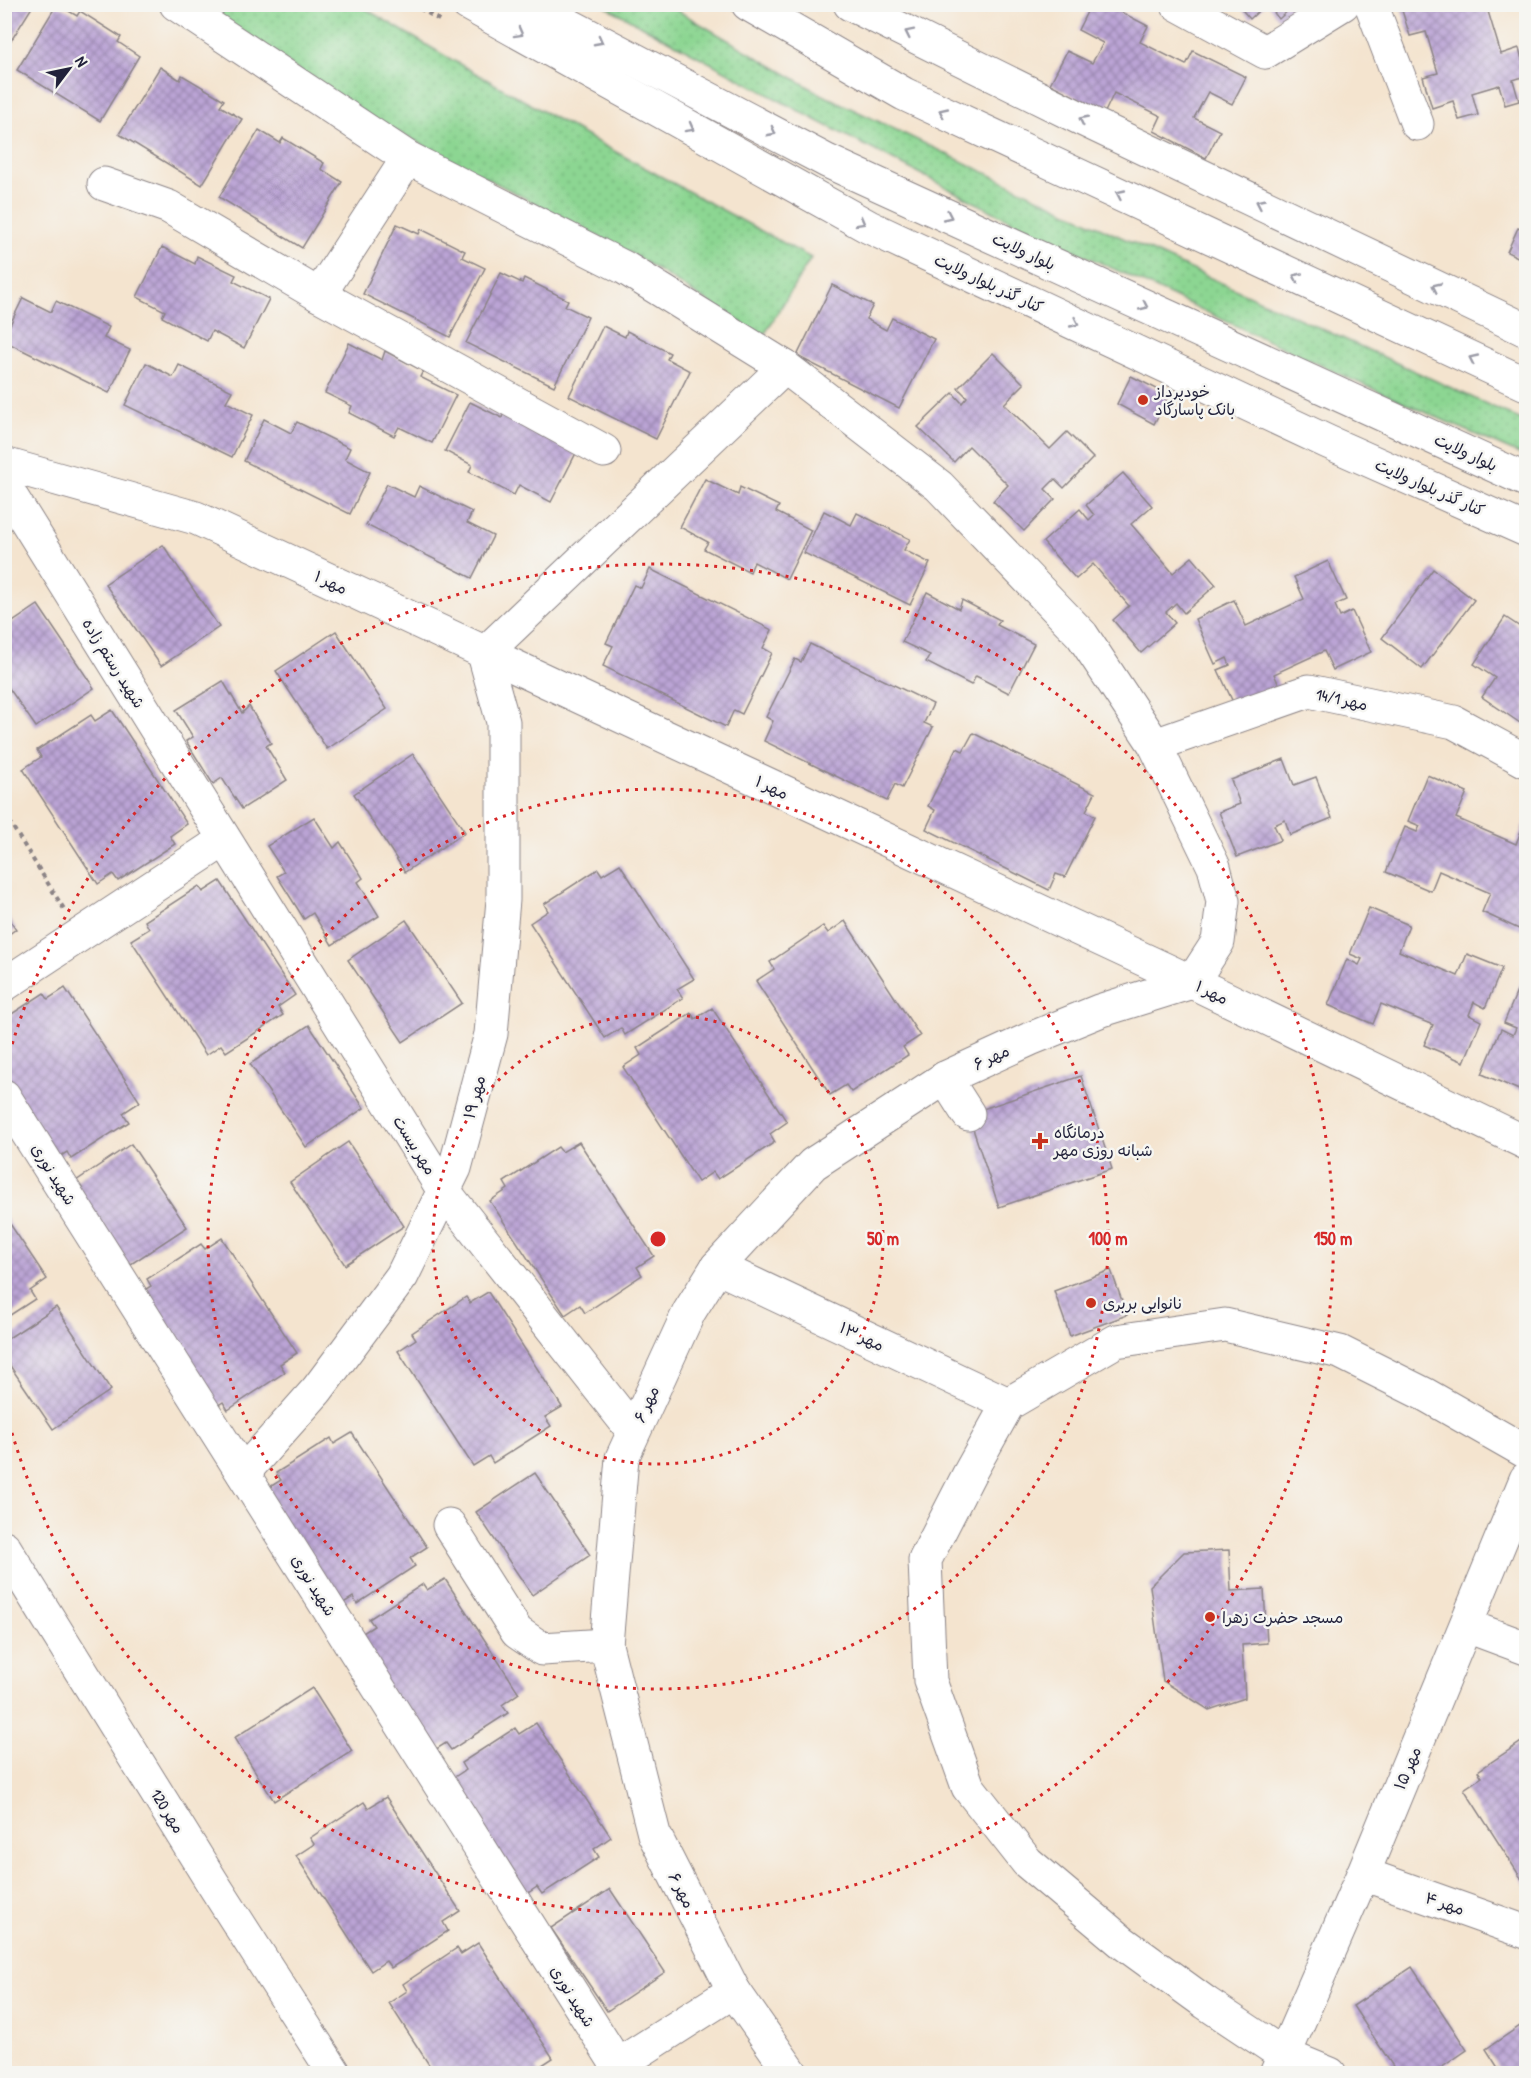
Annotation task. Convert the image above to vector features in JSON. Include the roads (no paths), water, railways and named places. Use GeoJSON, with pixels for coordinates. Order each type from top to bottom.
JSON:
{"type":"FeatureCollection","features":[{"type":"Feature","properties":{"kind":"street"},"geometry":{"type":"LineString","coordinates":[[176,4],[408,158],[625,268],[785,367],[939,486],[1082,636],[1155,745],[1214,867],[1223,901],[1218,942],[1192,981]]}},
{"type":"Feature","properties":{"kind":"street","name":"کنار گذر بلوار ولایت"},"geometry":{"type":"LineString","coordinates":[[468,4],[869,227],[1328,442],[1527,530]]}},
{"type":"Feature","properties":{"kind":"street","name":"بلوار ولایت"},"geometry":{"type":"LineString","coordinates":[[529,4],[826,161],[1527,480]]}},
{"type":"Feature","properties":{"kind":"street"},"geometry":{"type":"LineString","coordinates":[[748,4],[904,93],[1527,384]]}},
{"type":"Feature","properties":{"kind":"street"},"geometry":{"type":"LineString","coordinates":[[850,4],[1084,120],[1527,330]]}},
{"type":"Feature","properties":{"kind":"street"},"geometry":{"type":"LineString","coordinates":[[1177,4],[1265,52],[1343,4]]}},
{"type":"Feature","properties":{"kind":"street"},"geometry":{"type":"LineString","coordinates":[[1371,4],[1417,124]]}},
{"type":"Feature","properties":{"kind":"street"},"geometry":{"type":"LineString","coordinates":[[320,295],[408,158]]}},
{"type":"Feature","properties":{"kind":"street"},"geometry":{"type":"LineString","coordinates":[[104,184],[169,207],[320,295],[604,450]]}},
{"type":"Feature","properties":{"kind":"street"},"geometry":{"type":"LineString","coordinates":[[484,654],[785,367]]}},
{"type":"Feature","properties":{"kind":"street","name":"مهر ۱"},"geometry":{"type":"LineString","coordinates":[[4,464],[196,518],[484,654],[1192,981],[1527,1143]]}},
{"type":"Feature","properties":{"kind":"street","name":"شهید رستم زاده"},"geometry":{"type":"LineString","coordinates":[[4,485],[224,840]]}},
{"type":"Feature","properties":{"kind":"street","name":"مهر ۱۹"},"geometry":{"type":"LineString","coordinates":[[243,1473],[317,1390],[402,1276],[454,1168],[491,1034],[503,900],[503,722],[484,654]]}},
{"type":"Feature","properties":{"kind":"street","name":"مهر 14/1"},"geometry":{"type":"LineString","coordinates":[[1155,745],[1309,692],[1454,722],[1527,761]]}},
{"type":"Feature","properties":{"kind":"street"},"geometry":{"type":"LineString","coordinates":[[4,985],[224,840]]}},
{"type":"Feature","properties":{"kind":"street","name":"مهر بیست"},"geometry":{"type":"LineString","coordinates":[[224,840],[444,1191],[633,1431]]}},
{"type":"Feature","properties":{"kind":"street","name":"مهر ۶"},"geometry":{"type":"LineString","coordinates":[[792,2073],[734,1991],[654,1834],[606,1645],[622,1458],[689,1312],[717,1267],[813,1164],[945,1078],[1030,1039],[1099,1011],[1192,981]]}},
{"type":"Feature","properties":{"kind":"street"},"geometry":{"type":"LineString","coordinates":[[945,1078],[968,1114]]}},
{"type":"Feature","properties":{"kind":"street","name":"شهید نوری"},"geometry":{"type":"LineString","coordinates":[[4,1096],[620,2069]]}},
{"type":"Feature","properties":{"kind":"street","name":"مهر ۱۳"},"geometry":{"type":"LineString","coordinates":[[717,1267],[1008,1404]]}},
{"type":"Feature","properties":{"kind":"street"},"geometry":{"type":"LineString","coordinates":[[1330,2073],[1280,2064],[1206,2003],[1122,1942],[1027,1862],[968,1787],[930,1681],[925,1560],[1008,1404],[1116,1341],[1225,1325],[1340,1352],[1426,1395],[1527,1452]]}},
{"type":"Feature","properties":{"kind":"street","name":"مهر ۱۵"},"geometry":{"type":"LineString","coordinates":[[1280,2064],[1363,1874],[1527,1479]]}},
{"type":"Feature","properties":{"kind":"street"},"geometry":{"type":"LineString","coordinates":[[449,1526],[518,1632],[542,1649],[606,1645]]}},
{"type":"Feature","properties":{"kind":"street","name":"مهر 120"},"geometry":{"type":"LineString","coordinates":[[4,1547],[212,1882],[335,2073]]}},
{"type":"Feature","properties":{"kind":"street"},"geometry":{"type":"LineString","coordinates":[[1467,1626],[1527,1648]]}},
{"type":"Feature","properties":{"kind":"street","name":"مهر ۴"},"geometry":{"type":"LineString","coordinates":[[1363,1874],[1527,1932]]}},
{"type":"Feature","properties":{"kind":"street"},"geometry":{"type":"LineString","coordinates":[[620,2069],[734,1991]]}},
{"type":"Feature","properties":{"kind":"place","name":"خودپرداز بانک پاسارگاد"},"geometry":{"type":"Point","coordinates":[1143,400]}},
{"type":"Feature","properties":{"kind":"place","name":"درمانگاه شبانه روزی مهر"},"geometry":{"type":"Point","coordinates":[1040,1141]}},
{"type":"Feature","properties":{"kind":"place","name":"نانوایی بربری"},"geometry":{"type":"Point","coordinates":[1091,1303]}},
{"type":"Feature","properties":{"kind":"place","name":"مسجد حضرت زهرا"},"geometry":{"type":"Point","coordinates":[1210,1617]}}]}
